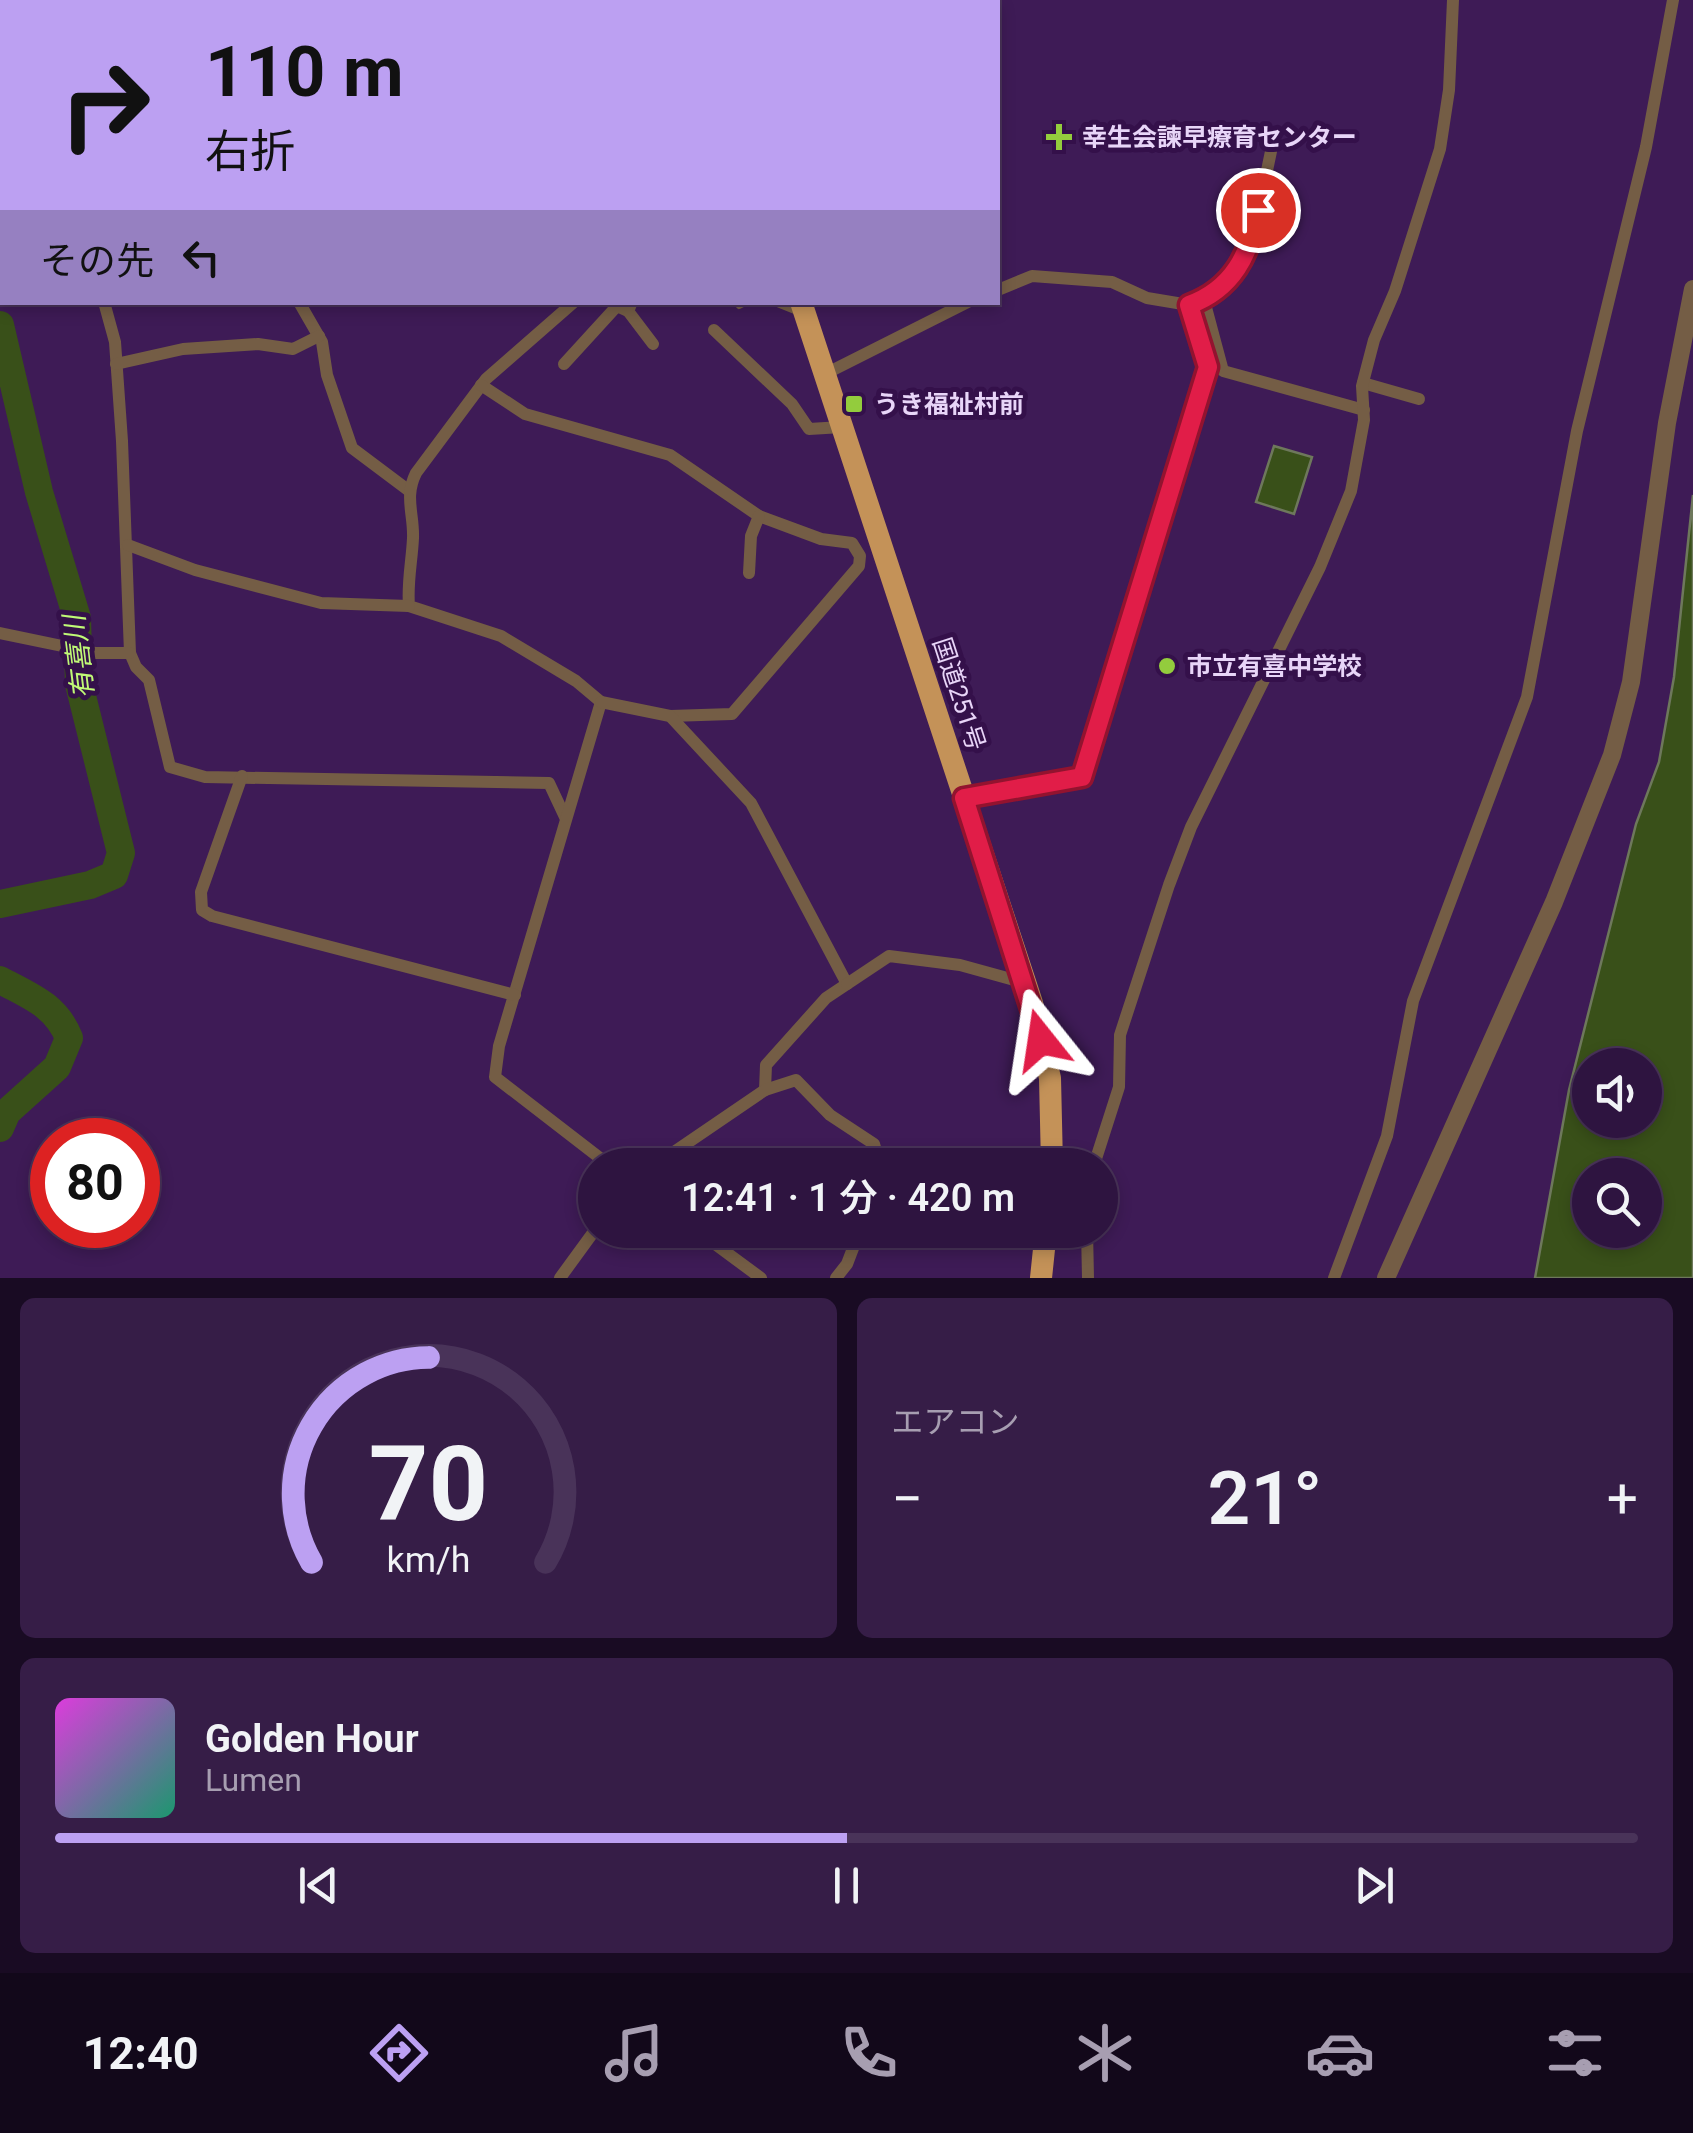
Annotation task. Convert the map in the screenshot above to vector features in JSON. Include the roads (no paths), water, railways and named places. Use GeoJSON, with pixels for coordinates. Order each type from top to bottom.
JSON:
{"type":"FeatureCollection","features":[{"type":"Feature","properties":{"kind":"highway","name":"国道251号"},"geometry":{"type":"LineString","coordinates":[[803,307],[1025,982],[1050,1078],[1052,1148]]}},
{"type":"Feature","properties":{"kind":"highway"},"geometry":{"type":"LineString","coordinates":[[1042,1278],[1044,1248]]}},
{"type":"Feature","properties":{"kind":"street"},"geometry":{"type":"LineString","coordinates":[[1099,1148],[1119,1087],[1120,1035],[1168,885],[1228,748],[1320,567],[1351,491],[1364,410],[1363,383],[1440,149],[1449,90],[1453,0]]}},
{"type":"Feature","properties":{"kind":"street"},"geometry":{"type":"LineString","coordinates":[[1334,1278],[1387,1136],[1413,1000],[1531,680],[1577,431],[1646,147],[1673,0]]}},
{"type":"Feature","properties":{"kind":"street"},"geometry":{"type":"LineString","coordinates":[[1000,289],[1032,276],[1112,282],[1147,298],[1189,305],[1204,300],[1232,278],[1251,247],[1274,138]]}},
{"type":"Feature","properties":{"kind":"street"},"geometry":{"type":"LineString","coordinates":[[1386,1278],[1554,902],[1612,755],[1631,682],[1668,423],[1693,289]]}},
{"type":"Feature","properties":{"kind":"street"},"geometry":{"type":"LineString","coordinates":[[1204,300],[1223,371],[1364,410]]}},
{"type":"Feature","properties":{"kind":"street"},"geometry":{"type":"LineString","coordinates":[[105,305],[116,364],[128,546],[130,654],[136,667],[150,680],[170,767],[205,776],[549,784],[565,817]]}},
{"type":"Feature","properties":{"kind":"street"},"geometry":{"type":"LineString","coordinates":[[301,305],[319,336],[352,448],[408,490]]}},
{"type":"Feature","properties":{"kind":"street"},"geometry":{"type":"LineString","coordinates":[[409,606],[414,536],[408,490],[481,385],[571,305]]}},
{"type":"Feature","properties":{"kind":"street"},"geometry":{"type":"LineString","coordinates":[[825,374],[962,305]]}},
{"type":"Feature","properties":{"kind":"street"},"geometry":{"type":"LineString","coordinates":[[964,798],[1082,777],[1208,367],[1189,305]]}},
{"type":"Feature","properties":{"kind":"street"},"geometry":{"type":"LineString","coordinates":[[564,364],[618,306],[630,307],[653,344]]}},
{"type":"Feature","properties":{"kind":"street"},"geometry":{"type":"LineString","coordinates":[[714,330],[792,404],[809,429],[842,428]]}},
{"type":"Feature","properties":{"kind":"street"},"geometry":{"type":"LineString","coordinates":[[116,364],[184,349],[258,344],[293,350],[319,336]]}},
{"type":"Feature","properties":{"kind":"street"},"geometry":{"type":"LineString","coordinates":[[1363,383],[1419,400]]}},
{"type":"Feature","properties":{"kind":"street"},"geometry":{"type":"LineString","coordinates":[[128,546],[195,570],[321,603],[409,606],[500,636],[576,682],[601,702],[670,716],[732,714],[858,566],[860,556],[852,543],[821,539],[759,516],[670,455],[525,414],[481,385]]}},
{"type":"Feature","properties":{"kind":"street"},"geometry":{"type":"LineString","coordinates":[[749,573],[753,560],[751,536],[759,516]]}},
{"type":"Feature","properties":{"kind":"street"},"geometry":{"type":"LineString","coordinates":[[0,633],[96,653],[130,654]]}},
{"type":"Feature","properties":{"kind":"street"},"geometry":{"type":"LineString","coordinates":[[587,1148],[495,1078],[499,1046],[601,702]]}},
{"type":"Feature","properties":{"kind":"street"},"geometry":{"type":"LineString","coordinates":[[670,716],[751,803],[847,984]]}},
{"type":"Feature","properties":{"kind":"street"},"geometry":{"type":"LineString","coordinates":[[242,776],[201,892],[202,910],[212,916],[515,995]]}},
{"type":"Feature","properties":{"kind":"street"},"geometry":{"type":"LineString","coordinates":[[765,1090],[766,1065],[826,998],[889,956],[960,965],[1025,982]]}},
{"type":"Feature","properties":{"kind":"street"},"geometry":{"type":"LineString","coordinates":[[680,1148],[765,1090],[796,1080],[830,1115],[875,1148]]}},
{"type":"Feature","properties":{"kind":"street"},"geometry":{"type":"LineString","coordinates":[[560,1278],[582,1248]]}},
{"type":"Feature","properties":{"kind":"street"},"geometry":{"type":"LineString","coordinates":[[720,1248],[761,1278]]}},
{"type":"Feature","properties":{"kind":"street"},"geometry":{"type":"LineString","coordinates":[[836,1278],[853,1248]]}},
{"type":"Feature","properties":{"kind":"street"},"geometry":{"type":"LineString","coordinates":[[1088,1248],[1088,1278]]}},
{"type":"Feature","properties":{"kind":"waterway","name":"有喜川"},"geometry":{"type":"LineString","coordinates":[[0,325],[39,492],[77,618],[79,684],[121,853],[114,875],[90,885],[0,904]]}},
{"type":"Feature","properties":{"kind":"waterway","name":"有喜川"},"geometry":{"type":"LineString","coordinates":[[0,980],[49,1009],[69,1038],[57,1067],[7,1112],[0,1128]]}},
{"type":"Feature","properties":{"kind":"place","name":"幸生会諫早療育センター"},"geometry":{"type":"Point","coordinates":[1059,137]}},
{"type":"Feature","properties":{"kind":"place","name":"うき福祉村前"},"geometry":{"type":"Point","coordinates":[854,404]}},
{"type":"Feature","properties":{"kind":"place","name":"市立有喜中学校"},"geometry":{"type":"Point","coordinates":[1167,666]}}]}
